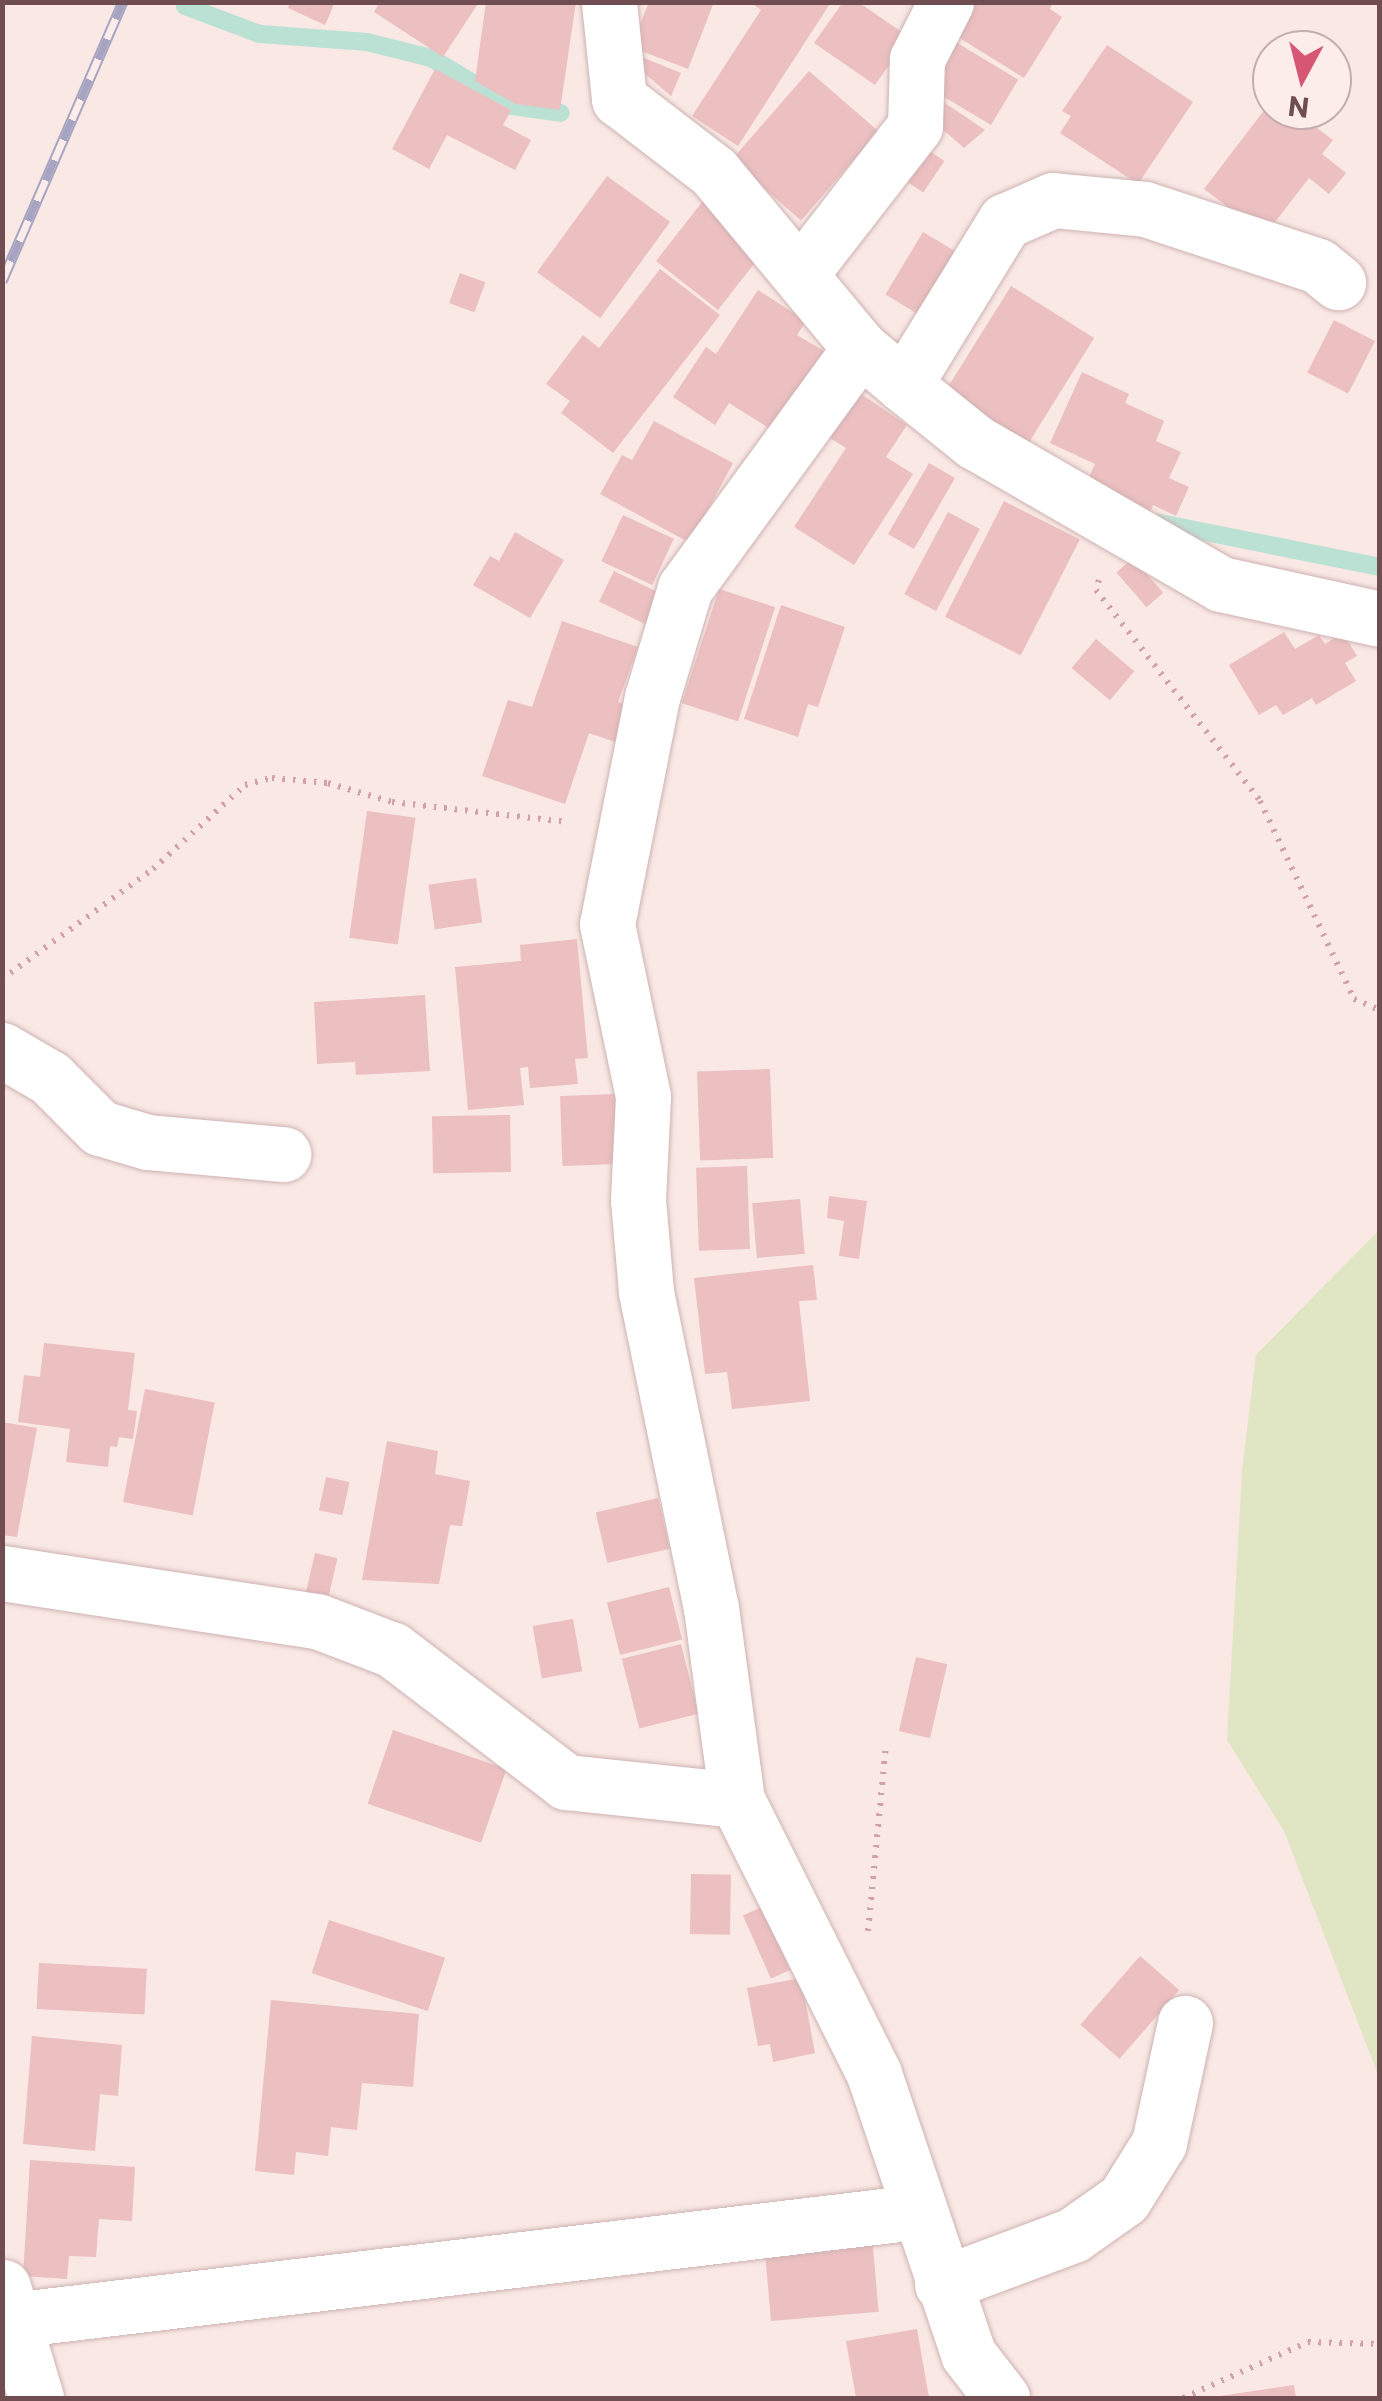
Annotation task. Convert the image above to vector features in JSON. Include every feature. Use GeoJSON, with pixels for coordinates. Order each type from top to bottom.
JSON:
{"type":"FeatureCollection","features":[{"type":"Feature","properties":{"kind":"street"},"geometry":{"type":"LineString","coordinates":[[609,2],[620,99],[714,172],[860,348],[904,386],[975,442],[1112,525],[1221,584],[1380,620]]}},
{"type":"Feature","properties":{"kind":"street"},"geometry":{"type":"LineString","coordinates":[[801,273],[915,126],[916,59],[946,2]]}},
{"type":"Feature","properties":{"kind":"street"},"geometry":{"type":"LineString","coordinates":[[904,386],[1005,221],[1053,200],[1144,209],[1318,266],[1338,282]]}},
{"type":"Feature","properties":{"kind":"street"},"geometry":{"type":"LineString","coordinates":[[860,348],[684,588],[624,828],[607,924],[642,1098],[638,1200],[646,1292],[710,1608],[737,1800],[874,2074],[916,2212],[968,2354],[1002,2398]]}},
{"type":"Feature","properties":{"kind":"street"},"geometry":{"type":"LineString","coordinates":[[2,1050],[50,1078],[100,1128],[148,1142],[283,1154]]}},
{"type":"Feature","properties":{"kind":"street"},"geometry":{"type":"LineString","coordinates":[[2,1573],[317,1620],[393,1650],[566,1782],[737,1800]]}},
{"type":"Feature","properties":{"kind":"street"},"geometry":{"type":"LineString","coordinates":[[942,2284],[1073,2235],[1124,2198],[1159,2143],[1186,2023]]}},
{"type":"Feature","properties":{"kind":"street"},"geometry":{"type":"LineString","coordinates":[[36,2398],[7,2302],[916,2212]]}},
{"type":"Feature","properties":{"kind":"path"},"geometry":{"type":"LineString","coordinates":[[1112,525],[1096,590],[1260,801],[1354,999],[1380,1010]]}},
{"type":"Feature","properties":{"kind":"path"},"geometry":{"type":"LineString","coordinates":[[2,979],[153,869],[244,785],[272,778],[328,783],[392,802],[624,828]]}},
{"type":"Feature","properties":{"kind":"path"},"geometry":{"type":"LineString","coordinates":[[867,1935],[886,1744]]}},
{"type":"Feature","properties":{"kind":"path"},"geometry":{"type":"LineString","coordinates":[[1184,2398],[1308,2342],[1380,2344]]}},
{"type":"Feature","properties":{"kind":"green space"},"geometry":{"type":"Polygon","coordinates":[[[1379,1230],[1379,2077],[1284,1831],[1227,1740],[1242,1471],[1256,1355],[1379,1230]]]}},
{"type":"Feature","properties":{"kind":"building"},"geometry":{"type":"Polygon","coordinates":[[[290,2],[335,2],[325,25],[288,8],[290,2]]]}},
{"type":"Feature","properties":{"kind":"building"},"geometry":{"type":"Polygon","coordinates":[[[380,2],[479,2],[443,57],[374,12],[380,2]]]}},
{"type":"Feature","properties":{"kind":"building"},"geometry":{"type":"Polygon","coordinates":[[[486,2],[576,2],[560,110],[516,104],[475,81],[486,2]]]}},
{"type":"Feature","properties":{"kind":"building"},"geometry":{"type":"Polygon","coordinates":[[[649,2],[714,2],[688,69],[631,47],[649,2]]]}},
{"type":"Feature","properties":{"kind":"building"},"geometry":{"type":"Polygon","coordinates":[[[750,2],[831,2],[738,146],[692,116],[761,10],[750,2]]]}},
{"type":"Feature","properties":{"kind":"building"},"geometry":{"type":"Polygon","coordinates":[[[843,2],[858,2],[909,37],[875,85],[814,43],[843,2]]]}},
{"type":"Feature","properties":{"kind":"building"},"geometry":{"type":"Polygon","coordinates":[[[969,2],[1053,2],[1050,9],[1062,17],[1024,78],[950,32],[969,2]]]}},
{"type":"Feature","properties":{"kind":"building"},"geometry":{"type":"Polygon","coordinates":[[[954,41],[1018,80],[991,125],[927,86],[954,41]]]}},
{"type":"Feature","properties":{"kind":"building"},"geometry":{"type":"Polygon","coordinates":[[[1107,45],[1193,102],[1138,184],[1060,133],[1071,116],[1062,111],[1107,45]]]}},
{"type":"Feature","properties":{"kind":"building"},"geometry":{"type":"Polygon","coordinates":[[[639,56],[681,73],[671,96],[637,67],[639,56]]]}},
{"type":"Feature","properties":{"kind":"building"},"geometry":{"type":"Polygon","coordinates":[[[435,69],[511,110],[503,125],[531,140],[515,170],[447,135],[429,169],[392,149],[435,69]]]}},
{"type":"Feature","properties":{"kind":"building"},"geometry":{"type":"Polygon","coordinates":[[[809,71],[878,131],[801,220],[732,160],[809,71]]]}},
{"type":"Feature","properties":{"kind":"building"},"geometry":{"type":"Polygon","coordinates":[[[936,97],[985,130],[964,148],[932,120],[936,97]]]}},
{"type":"Feature","properties":{"kind":"building"},"geometry":{"type":"Polygon","coordinates":[[[1252,126],[1252,130],[1320,130],[1333,140],[1322,154],[1346,173],[1329,194],[1309,178],[1265,235],[1204,189],[1252,126]]]}},
{"type":"Feature","properties":{"kind":"building"},"geometry":{"type":"Polygon","coordinates":[[[922,146],[944,161],[923,193],[901,178],[922,146]]]}},
{"type":"Feature","properties":{"kind":"building"},"geometry":{"type":"Polygon","coordinates":[[[607,176],[670,222],[600,318],[537,272],[607,176]]]}},
{"type":"Feature","properties":{"kind":"building"},"geometry":{"type":"Polygon","coordinates":[[[706,197],[757,260],[718,310],[656,261],[706,197]]]}},
{"type":"Feature","properties":{"kind":"building"},"geometry":{"type":"Polygon","coordinates":[[[923,232],[969,260],[932,322],[885,295],[923,232]]]}},
{"type":"Feature","properties":{"kind":"building"},"geometry":{"type":"Polygon","coordinates":[[[660,269],[720,315],[613,453],[561,413],[570,401],[546,384],[583,335],[599,348],[660,269]]]}},
{"type":"Feature","properties":{"kind":"building"},"geometry":{"type":"Polygon","coordinates":[[[460,273],[485,282],[474,312],[449,303],[460,273]]]}},
{"type":"Feature","properties":{"kind":"building"},"geometry":{"type":"Polygon","coordinates":[[[1011,286],[1094,338],[1028,444],[945,392],[1011,286]]]}},
{"type":"Feature","properties":{"kind":"building"},"geometry":{"type":"Polygon","coordinates":[[[758,290],[806,321],[797,335],[824,351],[772,430],[729,403],[715,425],[673,397],[706,347],[716,354],[758,290]]]}},
{"type":"Feature","properties":{"kind":"building"},"geometry":{"type":"Polygon","coordinates":[[[1334,320],[1375,341],[1348,393],[1307,373],[1334,320]]]}},
{"type":"Feature","properties":{"kind":"building"},"geometry":{"type":"Polygon","coordinates":[[[1082,372],[1129,394],[1125,403],[1164,421],[1156,441],[1181,452],[1169,478],[1189,487],[1176,516],[1153,505],[1149,515],[1085,486],[1095,464],[1050,443],[1082,372]]]}},
{"type":"Feature","properties":{"kind":"building"},"geometry":{"type":"Polygon","coordinates":[[[855,390],[907,425],[886,457],[913,474],[854,565],[794,527],[846,448],[825,435],[855,390]]]}},
{"type":"Feature","properties":{"kind":"building"},"geometry":{"type":"Polygon","coordinates":[[[654,421],[733,463],[690,543],[600,494],[622,455],[632,460],[654,421]]]}},
{"type":"Feature","properties":{"kind":"building"},"geometry":{"type":"Polygon","coordinates":[[[929,463],[955,478],[914,549],[888,534],[929,463]]]}},
{"type":"Feature","properties":{"kind":"building"},"geometry":{"type":"Polygon","coordinates":[[[1004,501],[1080,540],[1021,655],[945,617],[1004,501]]]}},
{"type":"Feature","properties":{"kind":"building"},"geometry":{"type":"Polygon","coordinates":[[[948,512],[980,529],[936,611],[904,594],[948,512]]]}},
{"type":"Feature","properties":{"kind":"building"},"geometry":{"type":"Polygon","coordinates":[[[623,515],[674,539],[652,585],[601,561],[623,515]]]}},
{"type":"Feature","properties":{"kind":"building"},"geometry":{"type":"Polygon","coordinates":[[[515,532],[564,560],[530,618],[473,585],[490,556],[499,561],[515,532]]]}},
{"type":"Feature","properties":{"kind":"building"},"geometry":{"type":"Polygon","coordinates":[[[1133,558],[1163,593],[1147,607],[1116,572],[1133,558]]]}},
{"type":"Feature","properties":{"kind":"building"},"geometry":{"type":"Polygon","coordinates":[[[614,571],[660,593],[645,624],[599,602],[614,571]]]}},
{"type":"Feature","properties":{"kind":"building"},"geometry":{"type":"Polygon","coordinates":[[[719,589],[775,607],[738,721],[682,703],[719,589]]]}},
{"type":"Feature","properties":{"kind":"building"},"geometry":{"type":"Polygon","coordinates":[[[781,605],[845,627],[818,707],[808,704],[798,737],[744,719],[781,605]]]}},
{"type":"Feature","properties":{"kind":"building"},"geometry":{"type":"Polygon","coordinates":[[[562,621],[638,647],[618,702],[627,705],[615,742],[589,733],[565,804],[482,776],[508,700],[532,707],[562,621]]]}},
{"type":"Feature","properties":{"kind":"building"},"geometry":{"type":"Polygon","coordinates":[[[1284,632],[1295,649],[1319,635],[1325,644],[1343,633],[1357,656],[1345,663],[1356,681],[1316,705],[1312,698],[1283,715],[1276,705],[1259,715],[1229,665],[1284,632]]]}},
{"type":"Feature","properties":{"kind":"building"},"geometry":{"type":"Polygon","coordinates":[[[1096,639],[1134,671],[1110,700],[1072,668],[1096,639]]]}},
{"type":"Feature","properties":{"kind":"building"},"geometry":{"type":"Polygon","coordinates":[[[367,811],[416,818],[398,945],[349,938],[367,811]]]}},
{"type":"Feature","properties":{"kind":"building"},"geometry":{"type":"Polygon","coordinates":[[[476,878],[482,923],[435,929],[428,885],[476,878]]]}},
{"type":"Feature","properties":{"kind":"building"},"geometry":{"type":"Polygon","coordinates":[[[577,939],[588,1058],[575,1059],[578,1084],[530,1088],[528,1067],[520,1068],[524,1105],[468,1110],[455,967],[521,961],[520,945],[577,939]]]}},
{"type":"Feature","properties":{"kind":"building"},"geometry":{"type":"Polygon","coordinates":[[[425,995],[430,1071],[356,1075],[355,1062],[317,1064],[314,1002],[425,995]]]}},
{"type":"Feature","properties":{"kind":"building"},"geometry":{"type":"Polygon","coordinates":[[[770,1069],[773,1158],[700,1160],[697,1072],[770,1069]]]}},
{"type":"Feature","properties":{"kind":"building"},"geometry":{"type":"Polygon","coordinates":[[[615,1094],[617,1164],[562,1166],[560,1096],[615,1094]]]}},
{"type":"Feature","properties":{"kind":"building"},"geometry":{"type":"Polygon","coordinates":[[[510,1115],[511,1172],[433,1173],[432,1116],[510,1115]]]}},
{"type":"Feature","properties":{"kind":"building"},"geometry":{"type":"Polygon","coordinates":[[[747,1166],[750,1249],[699,1251],[696,1168],[747,1166]]]}},
{"type":"Feature","properties":{"kind":"building"},"geometry":{"type":"Polygon","coordinates":[[[829,1196],[867,1201],[859,1259],[839,1256],[844,1221],[827,1218],[829,1196]]]}},
{"type":"Feature","properties":{"kind":"building"},"geometry":{"type":"Polygon","coordinates":[[[800,1199],[805,1254],[757,1258],[752,1203],[800,1199]]]}},
{"type":"Feature","properties":{"kind":"building"},"geometry":{"type":"Polygon","coordinates":[[[813,1265],[817,1300],[799,1301],[810,1401],[732,1409],[727,1372],[705,1374],[694,1278],[813,1265]]]}},
{"type":"Feature","properties":{"kind":"building"},"geometry":{"type":"Polygon","coordinates":[[[44,1343],[135,1353],[128,1410],[137,1411],[133,1439],[119,1437],[117,1447],[110,1446],[108,1467],[66,1462],[70,1429],[18,1422],[24,1375],[40,1377],[44,1343]]]}},
{"type":"Feature","properties":{"kind":"building"},"geometry":{"type":"Polygon","coordinates":[[[145,1389],[215,1403],[193,1515],[123,1502],[145,1389]]]}},
{"type":"Feature","properties":{"kind":"building"},"geometry":{"type":"Polygon","coordinates":[[[2,1422],[37,1428],[17,1537],[2,1535],[2,1422]]]}},
{"type":"Feature","properties":{"kind":"building"},"geometry":{"type":"Polygon","coordinates":[[[387,1441],[438,1451],[435,1474],[470,1481],[462,1526],[450,1525],[439,1584],[362,1580],[387,1441]]]}},
{"type":"Feature","properties":{"kind":"building"},"geometry":{"type":"Polygon","coordinates":[[[326,1477],[349,1482],[342,1515],[319,1510],[326,1477]]]}},
{"type":"Feature","properties":{"kind":"building"},"geometry":{"type":"Polygon","coordinates":[[[658,1498],[670,1549],[607,1563],[596,1512],[658,1498]]]}},
{"type":"Feature","properties":{"kind":"building"},"geometry":{"type":"Polygon","coordinates":[[[315,1553],[337,1558],[328,1599],[306,1594],[315,1553]]]}},
{"type":"Feature","properties":{"kind":"building"},"geometry":{"type":"Polygon","coordinates":[[[669,1587],[682,1639],[620,1655],[607,1602],[669,1587]]]}},
{"type":"Feature","properties":{"kind":"building"},"geometry":{"type":"Polygon","coordinates":[[[573,1619],[582,1671],[542,1678],[533,1626],[573,1619]]]}},
{"type":"Feature","properties":{"kind":"building"},"geometry":{"type":"Polygon","coordinates":[[[681,1644],[698,1714],[639,1729],[622,1659],[681,1644]]]}},
{"type":"Feature","properties":{"kind":"building"},"geometry":{"type":"Polygon","coordinates":[[[916,1657],[947,1664],[930,1738],[899,1731],[916,1657]]]}},
{"type":"Feature","properties":{"kind":"building"},"geometry":{"type":"Polygon","coordinates":[[[393,1730],[506,1769],[481,1843],[368,1804],[393,1730]]]}},
{"type":"Feature","properties":{"kind":"building"},"geometry":{"type":"Polygon","coordinates":[[[691,1874],[731,1875],[730,1935],[690,1934],[691,1874]]]}},
{"type":"Feature","properties":{"kind":"building"},"geometry":{"type":"Polygon","coordinates":[[[762,1907],[790,1970],[771,1979],[743,1916],[762,1907]]]}},
{"type":"Feature","properties":{"kind":"building"},"geometry":{"type":"Polygon","coordinates":[[[329,1920],[445,1958],[428,2011],[312,1973],[329,1920]]]}},
{"type":"Feature","properties":{"kind":"building"},"geometry":{"type":"Polygon","coordinates":[[[1140,1956],[1179,1990],[1120,2059],[1080,2025],[1140,1956]]]}},
{"type":"Feature","properties":{"kind":"building"},"geometry":{"type":"Polygon","coordinates":[[[39,1963],[147,1969],[144,2015],[37,2009],[39,1963]]]}},
{"type":"Feature","properties":{"kind":"building"},"geometry":{"type":"Polygon","coordinates":[[[801,1978],[815,2053],[773,2062],[770,2044],[758,2046],[747,1988],[801,1978]]]}},
{"type":"Feature","properties":{"kind":"building"},"geometry":{"type":"Polygon","coordinates":[[[271,2000],[419,2014],[413,2087],[362,2083],[357,2130],[331,2127],[328,2156],[296,2152],[294,2175],[255,2171],[271,2000]]]}},
{"type":"Feature","properties":{"kind":"building"},"geometry":{"type":"Polygon","coordinates":[[[32,2036],[122,2045],[118,2096],[100,2094],[95,2151],[23,2144],[32,2036]]]}},
{"type":"Feature","properties":{"kind":"building"},"geometry":{"type":"Polygon","coordinates":[[[30,2160],[135,2167],[132,2221],[99,2219],[96,2257],[69,2256],[67,2279],[23,2276],[30,2160]]]}},
{"type":"Feature","properties":{"kind":"building"},"geometry":{"type":"Polygon","coordinates":[[[872,2236],[879,2312],[771,2321],[764,2245],[872,2236]]]}},
{"type":"Feature","properties":{"kind":"building"},"geometry":{"type":"Polygon","coordinates":[[[917,2329],[929,2398],[856,2398],[846,2341],[917,2329]]]}},
{"type":"Feature","properties":{"kind":"building"},"geometry":{"type":"Polygon","coordinates":[[[1294,2385],[1296,2398],[1220,2398],[1220,2396],[1294,2385]]]}},
{"type":"Feature","properties":{"kind":"waterway"},"geometry":{"type":"LineString","coordinates":[[185,6],[260,34],[367,42],[431,58],[512,106],[561,113]]}},
{"type":"Feature","properties":{"kind":"waterway"},"geometry":{"type":"LineString","coordinates":[[1155,522],[1380,567]]}},
{"type":"Feature","properties":{"kind":"railway"},"geometry":{"type":"LineString","coordinates":[[2,281],[123,2]]}}]}
